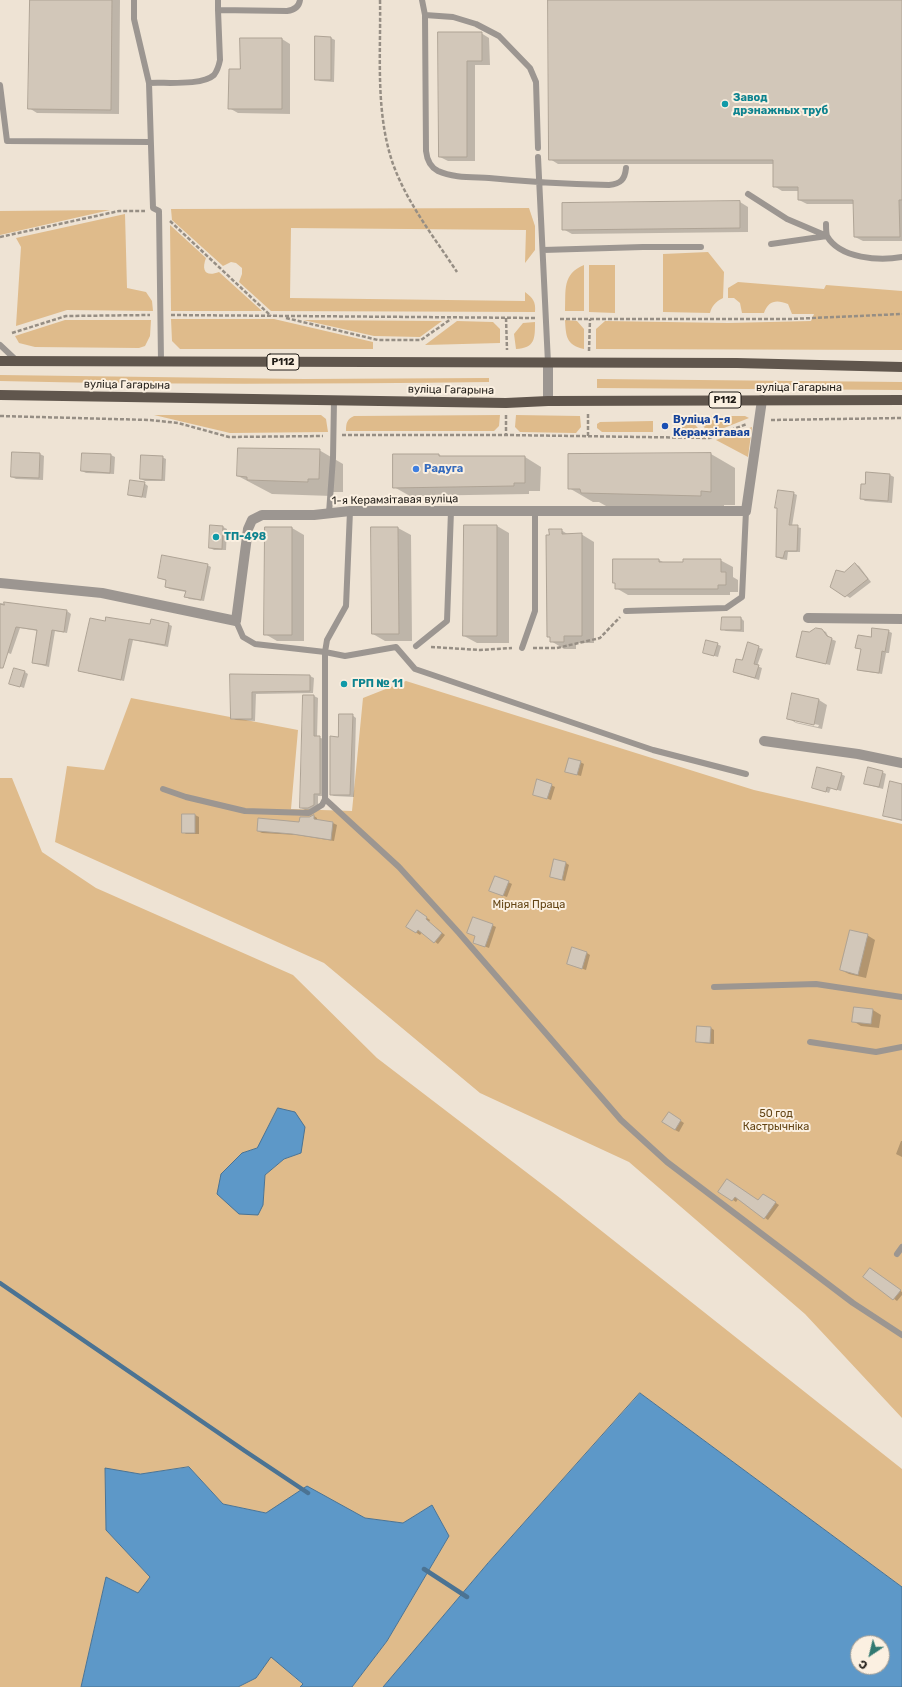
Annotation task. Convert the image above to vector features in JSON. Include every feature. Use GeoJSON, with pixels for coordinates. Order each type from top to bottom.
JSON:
{"type":"FeatureCollection","features":[{"type":"Feature","properties":{"kind":"main road","name":"вуліца Гагарына"},"geometry":{"type":"LineString","coordinates":[[0,361],[737,363],[902,367]]}},
{"type":"Feature","properties":{"kind":"main road","name":"вуліца Гагарына"},"geometry":{"type":"LineString","coordinates":[[0,395],[506,403],[548,401],[902,400]]}},
{"type":"Feature","properties":{"kind":"street"},"geometry":{"type":"LineString","coordinates":[[548,363],[548,401]]}},
{"type":"Feature","properties":{"kind":"street"},"geometry":{"type":"LineString","coordinates":[[746,511],[762,400]]}},
{"type":"Feature","properties":{"kind":"street","name":"1-я Керамзітавая вуліца"},"geometry":{"type":"LineString","coordinates":[[236,621],[248,529],[252,520],[262,515],[314,515],[350,511],[746,511]]}},
{"type":"Feature","properties":{"kind":"street"},"geometry":{"type":"LineString","coordinates":[[0,584],[102,593],[236,621]]}},
{"type":"Feature","properties":{"kind":"street"},"geometry":{"type":"LineString","coordinates":[[808,618],[902,619]]}},
{"type":"Feature","properties":{"kind":"street"},"geometry":{"type":"LineString","coordinates":[[764,740],[858,754],[902,763]]}},
{"type":"Feature","properties":{"kind":"lane"},"geometry":{"type":"LineString","coordinates":[[134,0],[134,19],[148,82],[153,208],[159,212],[159,315],[161,361]]}},
{"type":"Feature","properties":{"kind":"lane"},"geometry":{"type":"LineString","coordinates":[[148,82],[196,82],[208,79],[214,74],[218,68],[220,60],[218,0]]}},
{"type":"Feature","properties":{"kind":"lane"},"geometry":{"type":"LineString","coordinates":[[218,10],[288,11],[293,10],[298,6],[300,0]]}},
{"type":"Feature","properties":{"kind":"lane"},"geometry":{"type":"LineString","coordinates":[[422,0],[425,15],[426,151],[428,161],[432,167],[447,174],[460,176],[540,182],[616,184],[624,178],[626,168]]}},
{"type":"Feature","properties":{"kind":"lane"},"geometry":{"type":"LineString","coordinates":[[425,15],[453,17],[476,24],[499,36],[530,68],[536,82],[538,148]]}},
{"type":"Feature","properties":{"kind":"lane"},"geometry":{"type":"LineString","coordinates":[[0,85],[7,141]]}},
{"type":"Feature","properties":{"kind":"lane"},"geometry":{"type":"LineString","coordinates":[[0,142],[150,142]]}},
{"type":"Feature","properties":{"kind":"lane"},"geometry":{"type":"LineString","coordinates":[[538,157],[548,363]]}},
{"type":"Feature","properties":{"kind":"lane"},"geometry":{"type":"LineString","coordinates":[[748,194],[787,218],[827,236],[836,245],[861,258],[902,257]]}},
{"type":"Feature","properties":{"kind":"lane"},"geometry":{"type":"LineString","coordinates":[[826,224],[827,236]]}},
{"type":"Feature","properties":{"kind":"lane"},"geometry":{"type":"LineString","coordinates":[[770,244],[827,236]]}},
{"type":"Feature","properties":{"kind":"lane"},"geometry":{"type":"LineString","coordinates":[[542,250],[701,247]]}},
{"type":"Feature","properties":{"kind":"lane"},"geometry":{"type":"LineString","coordinates":[[0,345],[18,362]]}},
{"type":"Feature","properties":{"kind":"lane"},"geometry":{"type":"LineString","coordinates":[[329,513],[333,458],[334,401]]}},
{"type":"Feature","properties":{"kind":"lane"},"geometry":{"type":"LineString","coordinates":[[163,789],[186,797],[245,811],[309,814],[322,805],[325,799],[325,652],[327,640],[346,606],[350,511]]}},
{"type":"Feature","properties":{"kind":"lane"},"geometry":{"type":"LineString","coordinates":[[416,646],[447,621],[451,511]]}},
{"type":"Feature","properties":{"kind":"lane"},"geometry":{"type":"LineString","coordinates":[[522,648],[535,611],[535,511]]}},
{"type":"Feature","properties":{"kind":"lane"},"geometry":{"type":"LineString","coordinates":[[626,611],[726,608],[742,597],[746,511]]}},
{"type":"Feature","properties":{"kind":"lane"},"geometry":{"type":"LineString","coordinates":[[236,621],[243,637],[254,644],[325,652],[345,656],[396,647],[415,669],[653,750],[746,774]]}},
{"type":"Feature","properties":{"kind":"lane"},"geometry":{"type":"LineString","coordinates":[[325,799],[399,867],[459,932],[621,1120],[667,1162],[853,1303],[902,1335]]}},
{"type":"Feature","properties":{"kind":"lane"},"geometry":{"type":"LineString","coordinates":[[714,987],[816,984],[902,997]]}},
{"type":"Feature","properties":{"kind":"lane"},"geometry":{"type":"LineString","coordinates":[[810,1042],[876,1052],[902,1047]]}},
{"type":"Feature","properties":{"kind":"lane"},"geometry":{"type":"LineString","coordinates":[[897,1254],[902,1247]]}},
{"type":"Feature","properties":{"kind":"path"},"geometry":{"type":"LineString","coordinates":[[380,0],[381,113],[393,163],[406,194],[457,272]]}},
{"type":"Feature","properties":{"kind":"path"},"geometry":{"type":"LineString","coordinates":[[0,237],[119,210],[159,212],[271,316]]}},
{"type":"Feature","properties":{"kind":"path"},"geometry":{"type":"LineString","coordinates":[[560,319],[791,319],[902,314]]}},
{"type":"Feature","properties":{"kind":"path"},"geometry":{"type":"LineString","coordinates":[[12,333],[66,316],[159,315],[538,318]]}},
{"type":"Feature","properties":{"kind":"path"},"geometry":{"type":"LineString","coordinates":[[282,316],[378,340],[421,340],[453,318]]}},
{"type":"Feature","properties":{"kind":"path"},"geometry":{"type":"LineString","coordinates":[[506,318],[506,351]]}},
{"type":"Feature","properties":{"kind":"path"},"geometry":{"type":"LineString","coordinates":[[589,352],[590,319]]}},
{"type":"Feature","properties":{"kind":"path"},"geometry":{"type":"LineString","coordinates":[[588,414],[588,436]]}},
{"type":"Feature","properties":{"kind":"path"},"geometry":{"type":"LineString","coordinates":[[506,415],[506,435]]}},
{"type":"Feature","properties":{"kind":"path"},"geometry":{"type":"LineString","coordinates":[[0,416],[157,421],[178,423],[229,437],[333,435],[506,435],[709,438],[760,420],[902,418]]}},
{"type":"Feature","properties":{"kind":"green space"},"geometry":{"type":"Polygon","coordinates":[[[529,208],[535,226],[535,250],[525,263],[526,230],[291,228],[290,298],[525,301],[525,292],[533,300],[535,312],[271,311],[239,282],[242,274],[242,268],[236,263],[231,262],[223,266],[172,220],[171,209],[529,208]]]}},
{"type":"Feature","properties":{"kind":"green space"},"geometry":{"type":"Polygon","coordinates":[[[110,210],[0,235],[0,211],[110,210]]]}},
{"type":"Feature","properties":{"kind":"green space"},"geometry":{"type":"Polygon","coordinates":[[[125,214],[127,288],[146,292],[152,301],[153,311],[67,310],[16,326],[21,247],[16,238],[125,214]]]}},
{"type":"Feature","properties":{"kind":"green space"},"geometry":{"type":"Polygon","coordinates":[[[170,225],[206,258],[204,269],[206,272],[211,274],[219,272],[262,311],[171,311],[170,225]]]}},
{"type":"Feature","properties":{"kind":"green space"},"geometry":{"type":"Polygon","coordinates":[[[708,252],[724,272],[723,298],[714,304],[710,313],[663,312],[663,254],[708,252]]]}},
{"type":"Feature","properties":{"kind":"green space"},"geometry":{"type":"Polygon","coordinates":[[[584,265],[584,311],[565,311],[566,290],[569,278],[572,273],[584,265]]]}},
{"type":"Feature","properties":{"kind":"green space"},"geometry":{"type":"Polygon","coordinates":[[[589,265],[615,265],[615,313],[589,312],[589,265]]]}},
{"type":"Feature","properties":{"kind":"green space"},"geometry":{"type":"Polygon","coordinates":[[[738,282],[824,289],[826,285],[902,291],[902,350],[596,349],[596,329],[605,321],[728,323],[811,321],[814,314],[792,314],[788,304],[776,301],[768,306],[764,313],[742,313],[740,303],[734,298],[728,298],[728,288],[738,282]]]}},
{"type":"Feature","properties":{"kind":"green space"},"geometry":{"type":"Polygon","coordinates":[[[171,319],[274,319],[373,342],[373,349],[180,349],[172,341],[171,319]]]}},
{"type":"Feature","properties":{"kind":"green space"},"geometry":{"type":"Polygon","coordinates":[[[65,320],[151,320],[150,336],[145,346],[139,348],[35,347],[19,343],[15,336],[65,320]]]}},
{"type":"Feature","properties":{"kind":"green space"},"geometry":{"type":"Polygon","coordinates":[[[303,320],[442,321],[420,337],[374,336],[303,320]]]}},
{"type":"Feature","properties":{"kind":"green space"},"geometry":{"type":"Polygon","coordinates":[[[565,320],[577,321],[584,329],[584,349],[574,345],[568,339],[565,320]]]}},
{"type":"Feature","properties":{"kind":"green space"},"geometry":{"type":"Polygon","coordinates":[[[457,321],[493,322],[500,329],[500,343],[425,345],[457,321]]]}},
{"type":"Feature","properties":{"kind":"green space"},"geometry":{"type":"Polygon","coordinates":[[[535,322],[533,342],[527,347],[516,349],[514,334],[523,323],[535,322]]]}},
{"type":"Feature","properties":{"kind":"green space"},"geometry":{"type":"Polygon","coordinates":[[[0,375],[304,379],[489,378],[489,382],[244,384],[122,383],[0,381],[0,375]]]}},
{"type":"Feature","properties":{"kind":"green space"},"geometry":{"type":"Polygon","coordinates":[[[597,379],[902,382],[902,390],[597,388],[597,379]]]}},
{"type":"Feature","properties":{"kind":"green space"},"geometry":{"type":"Polygon","coordinates":[[[154,415],[321,415],[326,419],[328,432],[230,433],[154,415]]]}},
{"type":"Feature","properties":{"kind":"green space"},"geometry":{"type":"Polygon","coordinates":[[[500,415],[499,426],[494,431],[346,431],[347,422],[354,416],[500,415]]]}},
{"type":"Feature","properties":{"kind":"green space"},"geometry":{"type":"Polygon","coordinates":[[[516,415],[580,416],[581,427],[576,433],[520,432],[515,427],[516,415]]]}},
{"type":"Feature","properties":{"kind":"green space"},"geometry":{"type":"Polygon","coordinates":[[[701,416],[745,416],[749,418],[709,434],[699,420],[701,416]]]}},
{"type":"Feature","properties":{"kind":"green space"},"geometry":{"type":"Polygon","coordinates":[[[682,420],[692,421],[702,433],[682,432],[682,420]]]}},
{"type":"Feature","properties":{"kind":"green space"},"geometry":{"type":"Polygon","coordinates":[[[653,421],[653,432],[602,432],[597,428],[597,424],[600,422],[653,421]]]}},
{"type":"Feature","properties":{"kind":"green space"},"geometry":{"type":"Polygon","coordinates":[[[752,427],[748,457],[716,440],[752,427]]]}},
{"type":"Feature","properties":{"kind":"green space","name":"Мірная Праца"},"geometry":{"type":"Polygon","coordinates":[[[406,681],[754,790],[902,824],[902,1418],[805,1314],[629,1162],[480,1093],[324,963],[55,842],[67,766],[104,770],[131,698],[298,730],[291,809],[352,811],[363,698],[406,681]]]}},
{"type":"Feature","properties":{"kind":"green space"},"geometry":{"type":"Polygon","coordinates":[[[0,778],[12,778],[42,852],[96,888],[293,975],[377,1058],[560,1198],[902,1469],[902,1587],[640,1393],[488,1563],[383,1687],[352,1687],[387,1641],[449,1536],[432,1505],[403,1523],[365,1518],[307,1487],[267,1513],[223,1504],[189,1467],[140,1474],[105,1469],[106,1530],[150,1577],[138,1594],[106,1577],[81,1687],[0,1687],[0,778]],[[257,1148],[242,1153],[263,1205],[265,1175],[284,1159],[301,1153],[257,1148]]]}},
{"type":"Feature","properties":{"kind":"green space"},"geometry":{"type":"Polygon","coordinates":[[[271,1656],[303,1685],[300,1687],[238,1687],[256,1678],[271,1656]]]}},
{"type":"Feature","properties":{"kind":"water"},"geometry":{"type":"Polygon","coordinates":[[[278,1108],[295,1112],[305,1127],[301,1153],[284,1159],[265,1175],[263,1205],[258,1215],[239,1214],[217,1194],[221,1174],[242,1153],[257,1148],[278,1108]]]}},
{"type":"Feature","properties":{"kind":"water"},"geometry":{"type":"Polygon","coordinates":[[[640,1393],[902,1587],[902,1687],[383,1687],[488,1563],[640,1393]]]}},
{"type":"Feature","properties":{"kind":"water"},"geometry":{"type":"Polygon","coordinates":[[[189,1467],[223,1504],[266,1513],[307,1486],[365,1518],[403,1523],[432,1505],[449,1536],[387,1641],[352,1687],[300,1687],[303,1684],[271,1657],[256,1678],[238,1687],[81,1687],[106,1577],[138,1593],[150,1577],[106,1530],[105,1468],[140,1474],[189,1467]]]}},
{"type":"Feature","properties":{"kind":"building"},"geometry":{"type":"Polygon","coordinates":[[[30,0],[112,0],[111,110],[28,109],[30,0]]]}},
{"type":"Feature","properties":{"kind":"building","name":"Завод дрэнажных труб"},"geometry":{"type":"Polygon","coordinates":[[[548,0],[902,0],[902,200],[899,200],[900,237],[854,237],[853,200],[798,200],[798,187],[773,187],[773,160],[549,160],[548,0]]]}},
{"type":"Feature","properties":{"kind":"building"},"geometry":{"type":"Polygon","coordinates":[[[438,32],[482,32],[482,61],[467,61],[467,157],[439,157],[438,32]]]}},
{"type":"Feature","properties":{"kind":"building"},"geometry":{"type":"Polygon","coordinates":[[[315,36],[331,37],[331,80],[315,80],[315,36]]]}},
{"type":"Feature","properties":{"kind":"building"},"geometry":{"type":"Polygon","coordinates":[[[240,38],[282,38],[282,109],[228,109],[229,69],[240,69],[240,38]]]}},
{"type":"Feature","properties":{"kind":"building"},"geometry":{"type":"Polygon","coordinates":[[[740,201],[740,228],[562,230],[562,203],[740,201]]]}},
{"type":"Feature","properties":{"kind":"building"},"geometry":{"type":"Polygon","coordinates":[[[238,448],[320,449],[319,479],[308,479],[308,482],[247,480],[247,477],[237,476],[238,448]]]}},
{"type":"Feature","properties":{"kind":"building"},"geometry":{"type":"Polygon","coordinates":[[[12,452],[40,453],[39,478],[11,477],[12,452]]]}},
{"type":"Feature","properties":{"kind":"building"},"geometry":{"type":"Polygon","coordinates":[[[82,453],[111,454],[110,473],[81,471],[82,453]]]}},
{"type":"Feature","properties":{"kind":"building"},"geometry":{"type":"Polygon","coordinates":[[[711,453],[711,492],[701,491],[701,496],[581,493],[580,489],[568,489],[568,454],[711,453]]]}},
{"type":"Feature","properties":{"kind":"building"},"geometry":{"type":"Polygon","coordinates":[[[393,454],[439,454],[439,456],[525,456],[525,483],[514,483],[514,486],[393,488],[393,454]]]}},
{"type":"Feature","properties":{"kind":"building"},"geometry":{"type":"Polygon","coordinates":[[[141,455],[163,456],[162,480],[140,479],[141,455]]]}},
{"type":"Feature","properties":{"kind":"building"},"geometry":{"type":"Polygon","coordinates":[[[866,472],[890,474],[888,501],[860,499],[861,484],[865,484],[866,472]]]}},
{"type":"Feature","properties":{"kind":"building"},"geometry":{"type":"Polygon","coordinates":[[[130,480],[145,482],[142,497],[128,495],[130,480]]]}},
{"type":"Feature","properties":{"kind":"building"},"geometry":{"type":"Polygon","coordinates":[[[778,490],[794,492],[789,525],[798,525],[797,551],[785,551],[783,558],[776,557],[777,508],[775,508],[778,490]]]}},
{"type":"Feature","properties":{"kind":"building","name":"ТП-498"},"geometry":{"type":"Polygon","coordinates":[[[210,525],[223,526],[222,549],[209,548],[210,525]]]}},
{"type":"Feature","properties":{"kind":"building"},"geometry":{"type":"Polygon","coordinates":[[[464,525],[497,525],[497,636],[463,636],[464,525]]]}},
{"type":"Feature","properties":{"kind":"building"},"geometry":{"type":"Polygon","coordinates":[[[265,527],[292,527],[292,635],[264,635],[265,527]]]}},
{"type":"Feature","properties":{"kind":"building"},"geometry":{"type":"Polygon","coordinates":[[[371,527],[398,527],[399,634],[372,634],[371,527]]]}},
{"type":"Feature","properties":{"kind":"building"},"geometry":{"type":"Polygon","coordinates":[[[549,529],[562,529],[562,534],[582,533],[582,636],[564,636],[564,642],[550,642],[550,637],[547,637],[546,535],[549,535],[549,529]]]}},
{"type":"Feature","properties":{"kind":"building"},"geometry":{"type":"Polygon","coordinates":[[[162,555],[208,564],[201,600],[184,597],[186,591],[165,587],[166,580],[158,578],[162,555]]]}},
{"type":"Feature","properties":{"kind":"building"},"geometry":{"type":"Polygon","coordinates":[[[613,559],[659,559],[659,562],[683,562],[683,559],[721,559],[721,572],[726,572],[726,585],[718,585],[718,589],[615,589],[615,583],[613,583],[613,559]]]}},
{"type":"Feature","properties":{"kind":"building"},"geometry":{"type":"Polygon","coordinates":[[[855,563],[868,579],[845,597],[830,587],[836,570],[844,572],[855,563]]]}},
{"type":"Feature","properties":{"kind":"building"},"geometry":{"type":"Polygon","coordinates":[[[4,602],[67,610],[64,632],[52,630],[46,665],[32,663],[37,630],[16,627],[3,668],[0,668],[0,604],[4,605],[4,602]]]}},
{"type":"Feature","properties":{"kind":"building"},"geometry":{"type":"Polygon","coordinates":[[[106,617],[150,624],[151,619],[169,623],[165,645],[129,639],[121,680],[78,671],[90,618],[105,621],[106,617]]]}},
{"type":"Feature","properties":{"kind":"building"},"geometry":{"type":"Polygon","coordinates":[[[722,617],[741,617],[741,630],[721,630],[722,617]]]}},
{"type":"Feature","properties":{"kind":"building"},"geometry":{"type":"Polygon","coordinates":[[[816,628],[822,629],[827,636],[832,638],[826,664],[796,657],[802,631],[809,632],[816,628]]]}},
{"type":"Feature","properties":{"kind":"building"},"geometry":{"type":"Polygon","coordinates":[[[872,628],[889,630],[885,652],[882,651],[879,673],[857,670],[861,649],[855,648],[858,635],[871,637],[872,628]]]}},
{"type":"Feature","properties":{"kind":"building"},"geometry":{"type":"Polygon","coordinates":[[[706,640],[718,643],[714,656],[703,653],[706,640]]]}},
{"type":"Feature","properties":{"kind":"building"},"geometry":{"type":"Polygon","coordinates":[[[748,642],[759,646],[754,664],[759,665],[755,678],[733,672],[736,659],[742,660],[748,642]]]}},
{"type":"Feature","properties":{"kind":"building"},"geometry":{"type":"Polygon","coordinates":[[[14,668],[25,671],[20,687],[9,684],[14,668]]]}},
{"type":"Feature","properties":{"kind":"building"},"geometry":{"type":"Polygon","coordinates":[[[230,674],[310,675],[310,691],[252,692],[252,719],[231,719],[230,674]]]}},
{"type":"Feature","properties":{"kind":"building"},"geometry":{"type":"Polygon","coordinates":[[[792,693],[819,699],[814,725],[787,719],[792,693]]]}},
{"type":"Feature","properties":{"kind":"building"},"geometry":{"type":"Polygon","coordinates":[[[303,695],[314,695],[314,736],[320,736],[320,794],[314,794],[314,805],[308,808],[300,808],[303,695]]]}},
{"type":"Feature","properties":{"kind":"building"},"geometry":{"type":"Polygon","coordinates":[[[339,714],[353,714],[350,795],[330,795],[330,736],[338,737],[339,714]]]}},
{"type":"Feature","properties":{"kind":"building"},"geometry":{"type":"Polygon","coordinates":[[[569,758],[581,761],[577,775],[565,772],[569,758]]]}},
{"type":"Feature","properties":{"kind":"building"},"geometry":{"type":"Polygon","coordinates":[[[817,767],[842,773],[837,790],[827,787],[826,792],[812,788],[817,767]]]}},
{"type":"Feature","properties":{"kind":"building"},"geometry":{"type":"Polygon","coordinates":[[[868,767],[883,771],[879,787],[864,784],[868,767]]]}},
{"type":"Feature","properties":{"kind":"building"},"geometry":{"type":"Polygon","coordinates":[[[537,779],[552,784],[547,799],[533,795],[537,779]]]}},
{"type":"Feature","properties":{"kind":"building"},"geometry":{"type":"Polygon","coordinates":[[[890,781],[902,784],[902,820],[883,816],[890,781]]]}},
{"type":"Feature","properties":{"kind":"building"},"geometry":{"type":"Polygon","coordinates":[[[182,814],[195,814],[195,833],[182,833],[182,814]]]}},
{"type":"Feature","properties":{"kind":"building"},"geometry":{"type":"Polygon","coordinates":[[[314,815],[314,819],[333,822],[331,840],[292,834],[257,831],[258,818],[299,822],[300,817],[309,817],[314,815]]]}},
{"type":"Feature","properties":{"kind":"building"},"geometry":{"type":"Polygon","coordinates":[[[554,859],[566,862],[562,880],[550,877],[554,859]]]}},
{"type":"Feature","properties":{"kind":"building"},"geometry":{"type":"Polygon","coordinates":[[[495,876],[509,881],[503,896],[489,891],[495,876]]]}},
{"type":"Feature","properties":{"kind":"building"},"geometry":{"type":"Polygon","coordinates":[[[417,910],[427,917],[426,919],[442,933],[434,943],[418,930],[416,933],[406,927],[417,910]]]}},
{"type":"Feature","properties":{"kind":"building"},"geometry":{"type":"Polygon","coordinates":[[[473,917],[493,924],[485,947],[473,943],[475,936],[467,933],[473,917]]]}},
{"type":"Feature","properties":{"kind":"building"},"geometry":{"type":"Polygon","coordinates":[[[850,930],[868,934],[858,975],[840,970],[850,930]]]}},
{"type":"Feature","properties":{"kind":"building"},"geometry":{"type":"Polygon","coordinates":[[[572,947],[587,952],[582,969],[567,964],[572,947]]]}},
{"type":"Feature","properties":{"kind":"building"},"geometry":{"type":"Polygon","coordinates":[[[854,1007],[873,1009],[871,1024],[852,1022],[854,1007]]]}},
{"type":"Feature","properties":{"kind":"building"},"geometry":{"type":"Polygon","coordinates":[[[697,1026],[711,1027],[710,1043],[696,1042],[697,1026]]]}},
{"type":"Feature","properties":{"kind":"building"},"geometry":{"type":"Polygon","coordinates":[[[669,1112],[681,1120],[675,1130],[662,1122],[669,1112]]]}},
{"type":"Feature","properties":{"kind":"building"},"geometry":{"type":"Polygon","coordinates":[[[727,1179],[758,1200],[763,1194],[776,1202],[764,1219],[735,1197],[732,1201],[718,1192],[727,1179]]]}},
{"type":"Feature","properties":{"kind":"building"},"geometry":{"type":"Polygon","coordinates":[[[870,1268],[901,1290],[893,1300],[863,1277],[870,1268]]]}},
{"type":"Feature","properties":{"kind":"waterway"},"geometry":{"type":"LineString","coordinates":[[0,1283],[308,1493]]}},
{"type":"Feature","properties":{"kind":"waterway"},"geometry":{"type":"LineString","coordinates":[[424,1569],[467,1597]]}},
{"type":"Feature","properties":{"kind":"place","name":"Завод дрэнажных труб"},"geometry":{"type":"Point","coordinates":[725,104]}},
{"type":"Feature","properties":{"kind":"place","name":"Вуліца 1-я Керамзітавая"},"geometry":{"type":"Point","coordinates":[665,426]}},
{"type":"Feature","properties":{"kind":"place","name":"Радуга"},"geometry":{"type":"Point","coordinates":[416,469]}},
{"type":"Feature","properties":{"kind":"place","name":"ТП-498"},"geometry":{"type":"Point","coordinates":[216,537]}},
{"type":"Feature","properties":{"kind":"place","name":"ГРП № 11"},"geometry":{"type":"Point","coordinates":[344,684]}},
{"type":"Feature","properties":{"kind":"park label","name":"50 год Кастрычніка"},"geometry":{"type":"Point","coordinates":[776,1120]}}]}
